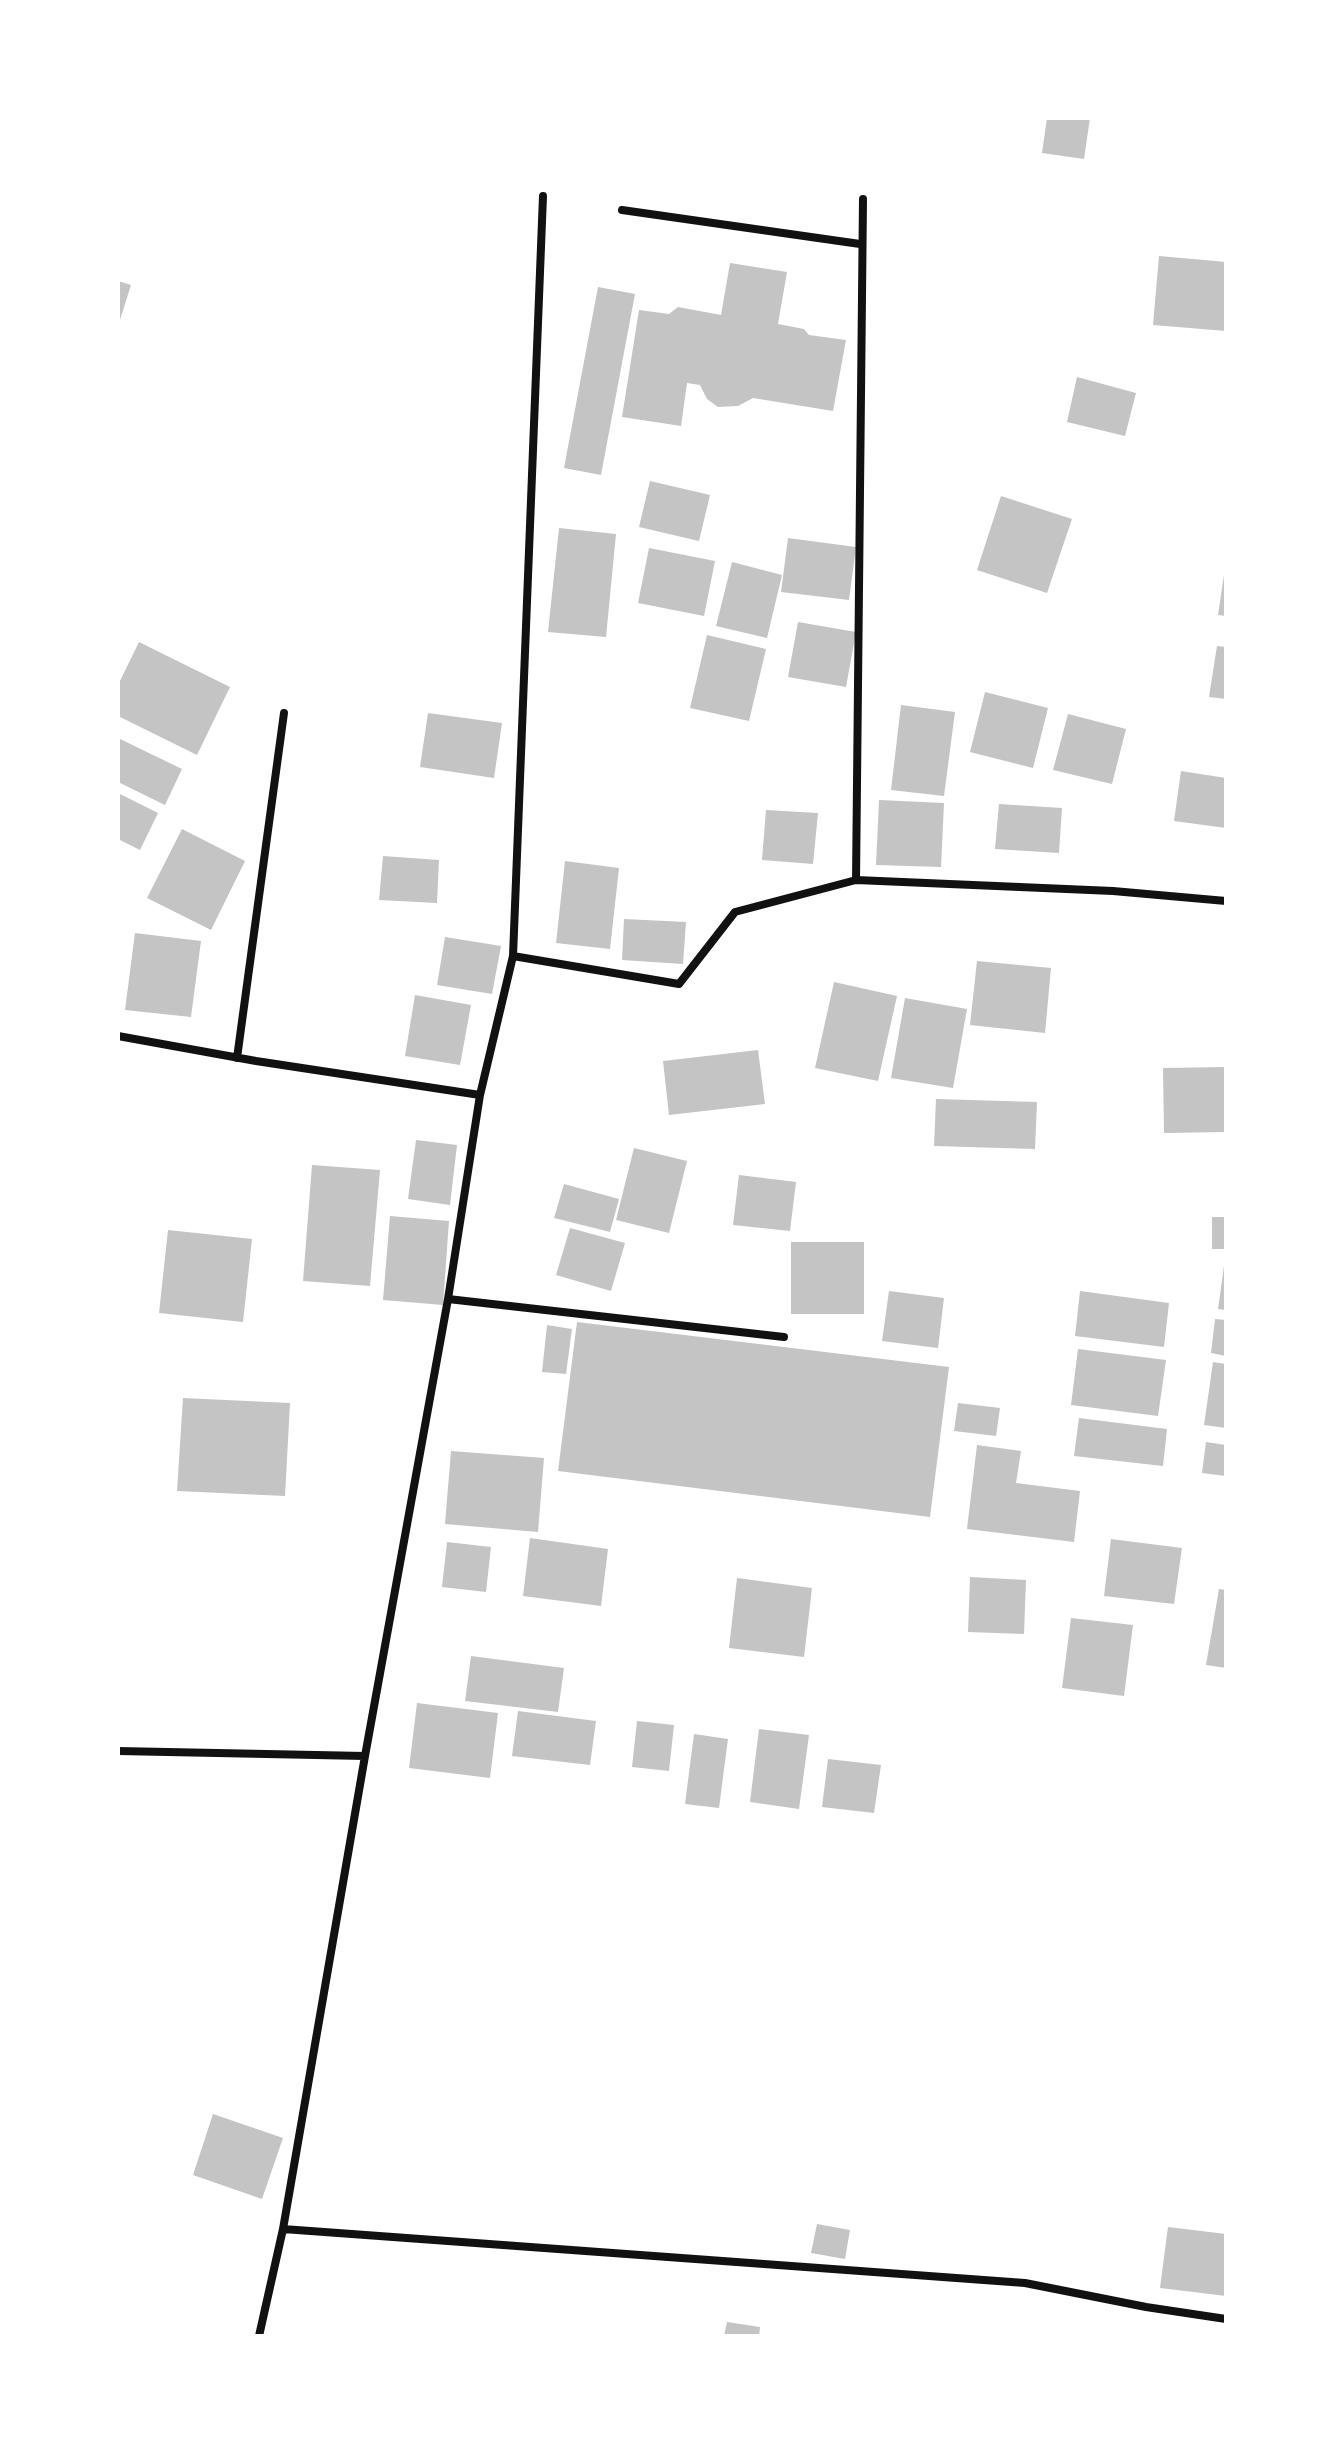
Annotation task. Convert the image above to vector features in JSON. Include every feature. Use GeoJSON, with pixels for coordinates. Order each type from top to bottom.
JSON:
{"type":"FeatureCollection","features":[{"type":"Feature","properties":{"kind":"street"},"geometry":{"type":"LineString","coordinates":[[259,2336],[283,2229],[448,1299],[480,1095],[513,956],[543,196]]}},
{"type":"Feature","properties":{"kind":"street"},"geometry":{"type":"LineString","coordinates":[[856,880],[860,244],[863,199]]}},
{"type":"Feature","properties":{"kind":"street"},"geometry":{"type":"LineString","coordinates":[[622,210],[860,244]]}},
{"type":"Feature","properties":{"kind":"street"},"geometry":{"type":"LineString","coordinates":[[237,1058],[284,713]]}},
{"type":"Feature","properties":{"kind":"street"},"geometry":{"type":"LineString","coordinates":[[513,956],[679,984],[735,912],[856,880],[1113,891],[1226,901]]}},
{"type":"Feature","properties":{"kind":"street"},"geometry":{"type":"LineString","coordinates":[[118,1036],[237,1058],[480,1095]]}},
{"type":"Feature","properties":{"kind":"street"},"geometry":{"type":"LineString","coordinates":[[448,1299],[784,1337]]}},
{"type":"Feature","properties":{"kind":"street"},"geometry":{"type":"LineString","coordinates":[[118,1751],[365,1756]]}},
{"type":"Feature","properties":{"kind":"street"},"geometry":{"type":"LineString","coordinates":[[283,2229],[1025,2283],[1226,2319]]}},
{"type":"Feature","properties":{"kind":"building"},"geometry":{"type":"Polygon","coordinates":[[[1047,118],[1090,118],[1084,159],[1042,153],[1047,118]]]}},
{"type":"Feature","properties":{"kind":"building"},"geometry":{"type":"Polygon","coordinates":[[[1159,256],[1226,262],[1226,331],[1153,325],[1159,256]]]}},
{"type":"Feature","properties":{"kind":"building"},"geometry":{"type":"Polygon","coordinates":[[[730,263],[787,272],[778,324],[804,329],[809,335],[846,340],[833,411],[753,398],[738,406],[718,407],[707,399],[700,385],[687,383],[681,426],[622,417],[639,310],[669,314],[678,307],[721,315],[730,263]]]}},
{"type":"Feature","properties":{"kind":"building"},"geometry":{"type":"Polygon","coordinates":[[[118,281],[131,285],[119,323],[118,323],[118,281]]]}},
{"type":"Feature","properties":{"kind":"building"},"geometry":{"type":"Polygon","coordinates":[[[598,287],[635,294],[601,475],[564,468],[598,287]]]}},
{"type":"Feature","properties":{"kind":"building"},"geometry":{"type":"Polygon","coordinates":[[[1077,377],[1136,393],[1125,436],[1067,422],[1077,377]]]}},
{"type":"Feature","properties":{"kind":"building"},"geometry":{"type":"Polygon","coordinates":[[[650,481],[710,495],[699,541],[639,527],[650,481]]]}},
{"type":"Feature","properties":{"kind":"building"},"geometry":{"type":"Polygon","coordinates":[[[1001,496],[1072,519],[1047,593],[977,570],[1001,496]]]}},
{"type":"Feature","properties":{"kind":"building"},"geometry":{"type":"Polygon","coordinates":[[[559,528],[616,534],[606,637],[548,632],[559,528]]]}},
{"type":"Feature","properties":{"kind":"building"},"geometry":{"type":"Polygon","coordinates":[[[788,538],[856,547],[849,600],[781,592],[788,538]]]}},
{"type":"Feature","properties":{"kind":"building"},"geometry":{"type":"Polygon","coordinates":[[[649,548],[715,561],[704,616],[638,603],[649,548]]]}},
{"type":"Feature","properties":{"kind":"building"},"geometry":{"type":"Polygon","coordinates":[[[732,562],[782,575],[767,638],[716,626],[732,562]]]}},
{"type":"Feature","properties":{"kind":"building"},"geometry":{"type":"Polygon","coordinates":[[[1226,575],[1226,616],[1218,615],[1226,575]]]}},
{"type":"Feature","properties":{"kind":"building"},"geometry":{"type":"Polygon","coordinates":[[[798,622],[856,632],[846,687],[788,677],[798,622]]]}},
{"type":"Feature","properties":{"kind":"building"},"geometry":{"type":"Polygon","coordinates":[[[707,635],[766,649],[749,721],[690,708],[707,635]]]}},
{"type":"Feature","properties":{"kind":"building"},"geometry":{"type":"Polygon","coordinates":[[[139,642],[230,687],[197,755],[118,716],[118,685],[139,642]]]}},
{"type":"Feature","properties":{"kind":"building"},"geometry":{"type":"Polygon","coordinates":[[[1217,646],[1226,647],[1226,699],[1209,697],[1217,646]]]}},
{"type":"Feature","properties":{"kind":"building"},"geometry":{"type":"Polygon","coordinates":[[[985,692],[1048,708],[1033,768],[970,752],[985,692]]]}},
{"type":"Feature","properties":{"kind":"building"},"geometry":{"type":"Polygon","coordinates":[[[901,705],[955,712],[944,796],[891,790],[901,705]]]}},
{"type":"Feature","properties":{"kind":"building"},"geometry":{"type":"Polygon","coordinates":[[[428,713],[502,723],[494,778],[420,767],[428,713]]]}},
{"type":"Feature","properties":{"kind":"building"},"geometry":{"type":"Polygon","coordinates":[[[1068,714],[1126,729],[1112,784],[1053,770],[1068,714]]]}},
{"type":"Feature","properties":{"kind":"building"},"geometry":{"type":"Polygon","coordinates":[[[118,738],[182,769],[165,805],[118,782],[118,738]]]}},
{"type":"Feature","properties":{"kind":"building"},"geometry":{"type":"Polygon","coordinates":[[[1181,771],[1226,778],[1226,828],[1174,821],[1181,771]]]}},
{"type":"Feature","properties":{"kind":"building"},"geometry":{"type":"Polygon","coordinates":[[[118,793],[158,813],[140,850],[118,839],[118,793]]]}},
{"type":"Feature","properties":{"kind":"building"},"geometry":{"type":"Polygon","coordinates":[[[879,800],[944,803],[941,867],[876,865],[879,800]]]}},
{"type":"Feature","properties":{"kind":"building"},"geometry":{"type":"Polygon","coordinates":[[[999,804],[1062,808],[1059,853],[995,849],[999,804]]]}},
{"type":"Feature","properties":{"kind":"building"},"geometry":{"type":"Polygon","coordinates":[[[766,810],[818,813],[813,864],[762,860],[766,810]]]}},
{"type":"Feature","properties":{"kind":"building"},"geometry":{"type":"Polygon","coordinates":[[[182,829],[245,861],[211,930],[147,898],[182,829]]]}},
{"type":"Feature","properties":{"kind":"building"},"geometry":{"type":"Polygon","coordinates":[[[383,856],[439,860],[437,903],[379,900],[383,856]]]}},
{"type":"Feature","properties":{"kind":"building"},"geometry":{"type":"Polygon","coordinates":[[[565,861],[619,868],[610,949],[556,943],[565,861]]]}},
{"type":"Feature","properties":{"kind":"building"},"geometry":{"type":"Polygon","coordinates":[[[624,919],[686,922],[683,964],[622,960],[624,919]]]}},
{"type":"Feature","properties":{"kind":"building"},"geometry":{"type":"Polygon","coordinates":[[[135,933],[201,941],[191,1017],[125,1010],[135,933]]]}},
{"type":"Feature","properties":{"kind":"building"},"geometry":{"type":"Polygon","coordinates":[[[445,937],[501,946],[492,994],[437,985],[445,937]]]}},
{"type":"Feature","properties":{"kind":"building"},"geometry":{"type":"Polygon","coordinates":[[[977,961],[1051,968],[1045,1033],[970,1025],[977,961]]]}},
{"type":"Feature","properties":{"kind":"building"},"geometry":{"type":"Polygon","coordinates":[[[834,982],[897,996],[878,1081],[815,1068],[834,982]]]}},
{"type":"Feature","properties":{"kind":"building"},"geometry":{"type":"Polygon","coordinates":[[[415,995],[471,1005],[460,1065],[405,1056],[415,995]]]}},
{"type":"Feature","properties":{"kind":"building"},"geometry":{"type":"Polygon","coordinates":[[[905,998],[967,1009],[953,1088],[891,1078],[905,998]]]}},
{"type":"Feature","properties":{"kind":"building"},"geometry":{"type":"Polygon","coordinates":[[[758,1050],[765,1104],[669,1115],[663,1061],[758,1050]]]}},
{"type":"Feature","properties":{"kind":"building"},"geometry":{"type":"Polygon","coordinates":[[[1226,1067],[1226,1132],[1164,1133],[1163,1068],[1226,1067]]]}},
{"type":"Feature","properties":{"kind":"building"},"geometry":{"type":"Polygon","coordinates":[[[936,1099],[1037,1102],[1035,1149],[934,1146],[936,1099]]]}},
{"type":"Feature","properties":{"kind":"building"},"geometry":{"type":"Polygon","coordinates":[[[416,1140],[457,1145],[450,1205],[408,1199],[416,1140]]]}},
{"type":"Feature","properties":{"kind":"building"},"geometry":{"type":"Polygon","coordinates":[[[634,1148],[687,1161],[669,1233],[616,1220],[634,1148]]]}},
{"type":"Feature","properties":{"kind":"building"},"geometry":{"type":"Polygon","coordinates":[[[312,1165],[380,1170],[370,1286],[303,1281],[312,1165]]]}},
{"type":"Feature","properties":{"kind":"building"},"geometry":{"type":"Polygon","coordinates":[[[739,1175],[796,1182],[790,1231],[733,1225],[739,1175]]]}},
{"type":"Feature","properties":{"kind":"building"},"geometry":{"type":"Polygon","coordinates":[[[564,1184],[619,1199],[610,1232],[554,1218],[564,1184]]]}},
{"type":"Feature","properties":{"kind":"building"},"geometry":{"type":"Polygon","coordinates":[[[390,1216],[449,1221],[443,1305],[383,1300],[390,1216]]]}},
{"type":"Feature","properties":{"kind":"building"},"geometry":{"type":"Polygon","coordinates":[[[1212,1217],[1226,1217],[1226,1249],[1212,1249],[1212,1217]]]}},
{"type":"Feature","properties":{"kind":"building"},"geometry":{"type":"Polygon","coordinates":[[[570,1228],[625,1243],[611,1291],[556,1275],[570,1228]]]}},
{"type":"Feature","properties":{"kind":"building"},"geometry":{"type":"Polygon","coordinates":[[[168,1230],[252,1239],[243,1322],[159,1313],[168,1230]]]}},
{"type":"Feature","properties":{"kind":"building"},"geometry":{"type":"Polygon","coordinates":[[[791,1242],[864,1242],[864,1314],[791,1314],[791,1242]]]}},
{"type":"Feature","properties":{"kind":"building"},"geometry":{"type":"Polygon","coordinates":[[[1226,1266],[1226,1310],[1218,1309],[1226,1266]]]}},
{"type":"Feature","properties":{"kind":"building"},"geometry":{"type":"Polygon","coordinates":[[[889,1291],[944,1298],[938,1348],[882,1341],[889,1291]]]}},
{"type":"Feature","properties":{"kind":"building"},"geometry":{"type":"Polygon","coordinates":[[[1080,1291],[1169,1303],[1164,1347],[1075,1336],[1080,1291]]]}},
{"type":"Feature","properties":{"kind":"building"},"geometry":{"type":"Polygon","coordinates":[[[1215,1319],[1226,1320],[1226,1356],[1211,1353],[1215,1319]]]}},
{"type":"Feature","properties":{"kind":"building"},"geometry":{"type":"Polygon","coordinates":[[[577,1322],[949,1367],[930,1517],[558,1471],[577,1322]]]}},
{"type":"Feature","properties":{"kind":"building"},"geometry":{"type":"Polygon","coordinates":[[[547,1325],[572,1329],[566,1374],[542,1372],[547,1325]]]}},
{"type":"Feature","properties":{"kind":"building"},"geometry":{"type":"Polygon","coordinates":[[[1078,1349],[1166,1360],[1158,1416],[1071,1405],[1078,1349]]]}},
{"type":"Feature","properties":{"kind":"building"},"geometry":{"type":"Polygon","coordinates":[[[1213,1362],[1226,1364],[1226,1428],[1204,1425],[1213,1362]]]}},
{"type":"Feature","properties":{"kind":"building"},"geometry":{"type":"Polygon","coordinates":[[[183,1398],[290,1403],[285,1496],[177,1491],[183,1398]]]}},
{"type":"Feature","properties":{"kind":"building"},"geometry":{"type":"Polygon","coordinates":[[[958,1403],[1000,1408],[996,1436],[954,1431],[958,1403]]]}},
{"type":"Feature","properties":{"kind":"building"},"geometry":{"type":"Polygon","coordinates":[[[1079,1418],[1167,1429],[1163,1466],[1074,1456],[1079,1418]]]}},
{"type":"Feature","properties":{"kind":"building"},"geometry":{"type":"Polygon","coordinates":[[[1206,1442],[1226,1445],[1226,1476],[1202,1473],[1206,1442]]]}},
{"type":"Feature","properties":{"kind":"building"},"geometry":{"type":"Polygon","coordinates":[[[977,1445],[1021,1451],[1016,1483],[1080,1491],[1074,1542],[967,1529],[977,1445]]]}},
{"type":"Feature","properties":{"kind":"building"},"geometry":{"type":"Polygon","coordinates":[[[451,1451],[544,1458],[538,1532],[445,1524],[451,1451]]]}},
{"type":"Feature","properties":{"kind":"building"},"geometry":{"type":"Polygon","coordinates":[[[530,1538],[608,1549],[601,1606],[523,1596],[530,1538]]]}},
{"type":"Feature","properties":{"kind":"building"},"geometry":{"type":"Polygon","coordinates":[[[1111,1539],[1182,1548],[1174,1604],[1104,1596],[1111,1539]]]}},
{"type":"Feature","properties":{"kind":"building"},"geometry":{"type":"Polygon","coordinates":[[[447,1542],[491,1547],[486,1592],[442,1587],[447,1542]]]}},
{"type":"Feature","properties":{"kind":"building"},"geometry":{"type":"Polygon","coordinates":[[[970,1577],[1026,1580],[1024,1634],[968,1632],[970,1577]]]}},
{"type":"Feature","properties":{"kind":"building"},"geometry":{"type":"Polygon","coordinates":[[[737,1578],[812,1588],[804,1657],[729,1648],[737,1578]]]}},
{"type":"Feature","properties":{"kind":"building"},"geometry":{"type":"Polygon","coordinates":[[[1219,1589],[1226,1590],[1226,1668],[1206,1665],[1219,1589]]]}},
{"type":"Feature","properties":{"kind":"building"},"geometry":{"type":"Polygon","coordinates":[[[1071,1618],[1133,1625],[1124,1696],[1062,1688],[1071,1618]]]}},
{"type":"Feature","properties":{"kind":"building"},"geometry":{"type":"Polygon","coordinates":[[[471,1656],[564,1668],[558,1712],[465,1701],[471,1656]]]}},
{"type":"Feature","properties":{"kind":"building"},"geometry":{"type":"Polygon","coordinates":[[[417,1703],[498,1713],[490,1778],[409,1768],[417,1703]]]}},
{"type":"Feature","properties":{"kind":"building"},"geometry":{"type":"Polygon","coordinates":[[[518,1711],[596,1721],[590,1765],[512,1756],[518,1711]]]}},
{"type":"Feature","properties":{"kind":"building"},"geometry":{"type":"Polygon","coordinates":[[[637,1721],[674,1725],[669,1771],[632,1767],[637,1721]]]}},
{"type":"Feature","properties":{"kind":"building"},"geometry":{"type":"Polygon","coordinates":[[[759,1729],[809,1735],[799,1809],[750,1802],[759,1729]]]}},
{"type":"Feature","properties":{"kind":"building"},"geometry":{"type":"Polygon","coordinates":[[[694,1734],[728,1739],[719,1808],[685,1804],[694,1734]]]}},
{"type":"Feature","properties":{"kind":"building"},"geometry":{"type":"Polygon","coordinates":[[[828,1759],[881,1765],[874,1813],[822,1807],[828,1759]]]}},
{"type":"Feature","properties":{"kind":"building"},"geometry":{"type":"Polygon","coordinates":[[[213,2114],[283,2138],[262,2199],[193,2175],[213,2114]]]}},
{"type":"Feature","properties":{"kind":"building"},"geometry":{"type":"Polygon","coordinates":[[[817,2224],[850,2230],[845,2259],[811,2253],[817,2224]]]}},
{"type":"Feature","properties":{"kind":"building"},"geometry":{"type":"Polygon","coordinates":[[[1168,2227],[1226,2234],[1226,2296],[1160,2288],[1168,2227]]]}},
{"type":"Feature","properties":{"kind":"building"},"geometry":{"type":"Polygon","coordinates":[[[727,2322],[760,2327],[759,2336],[724,2336],[727,2322]]]}}]}
